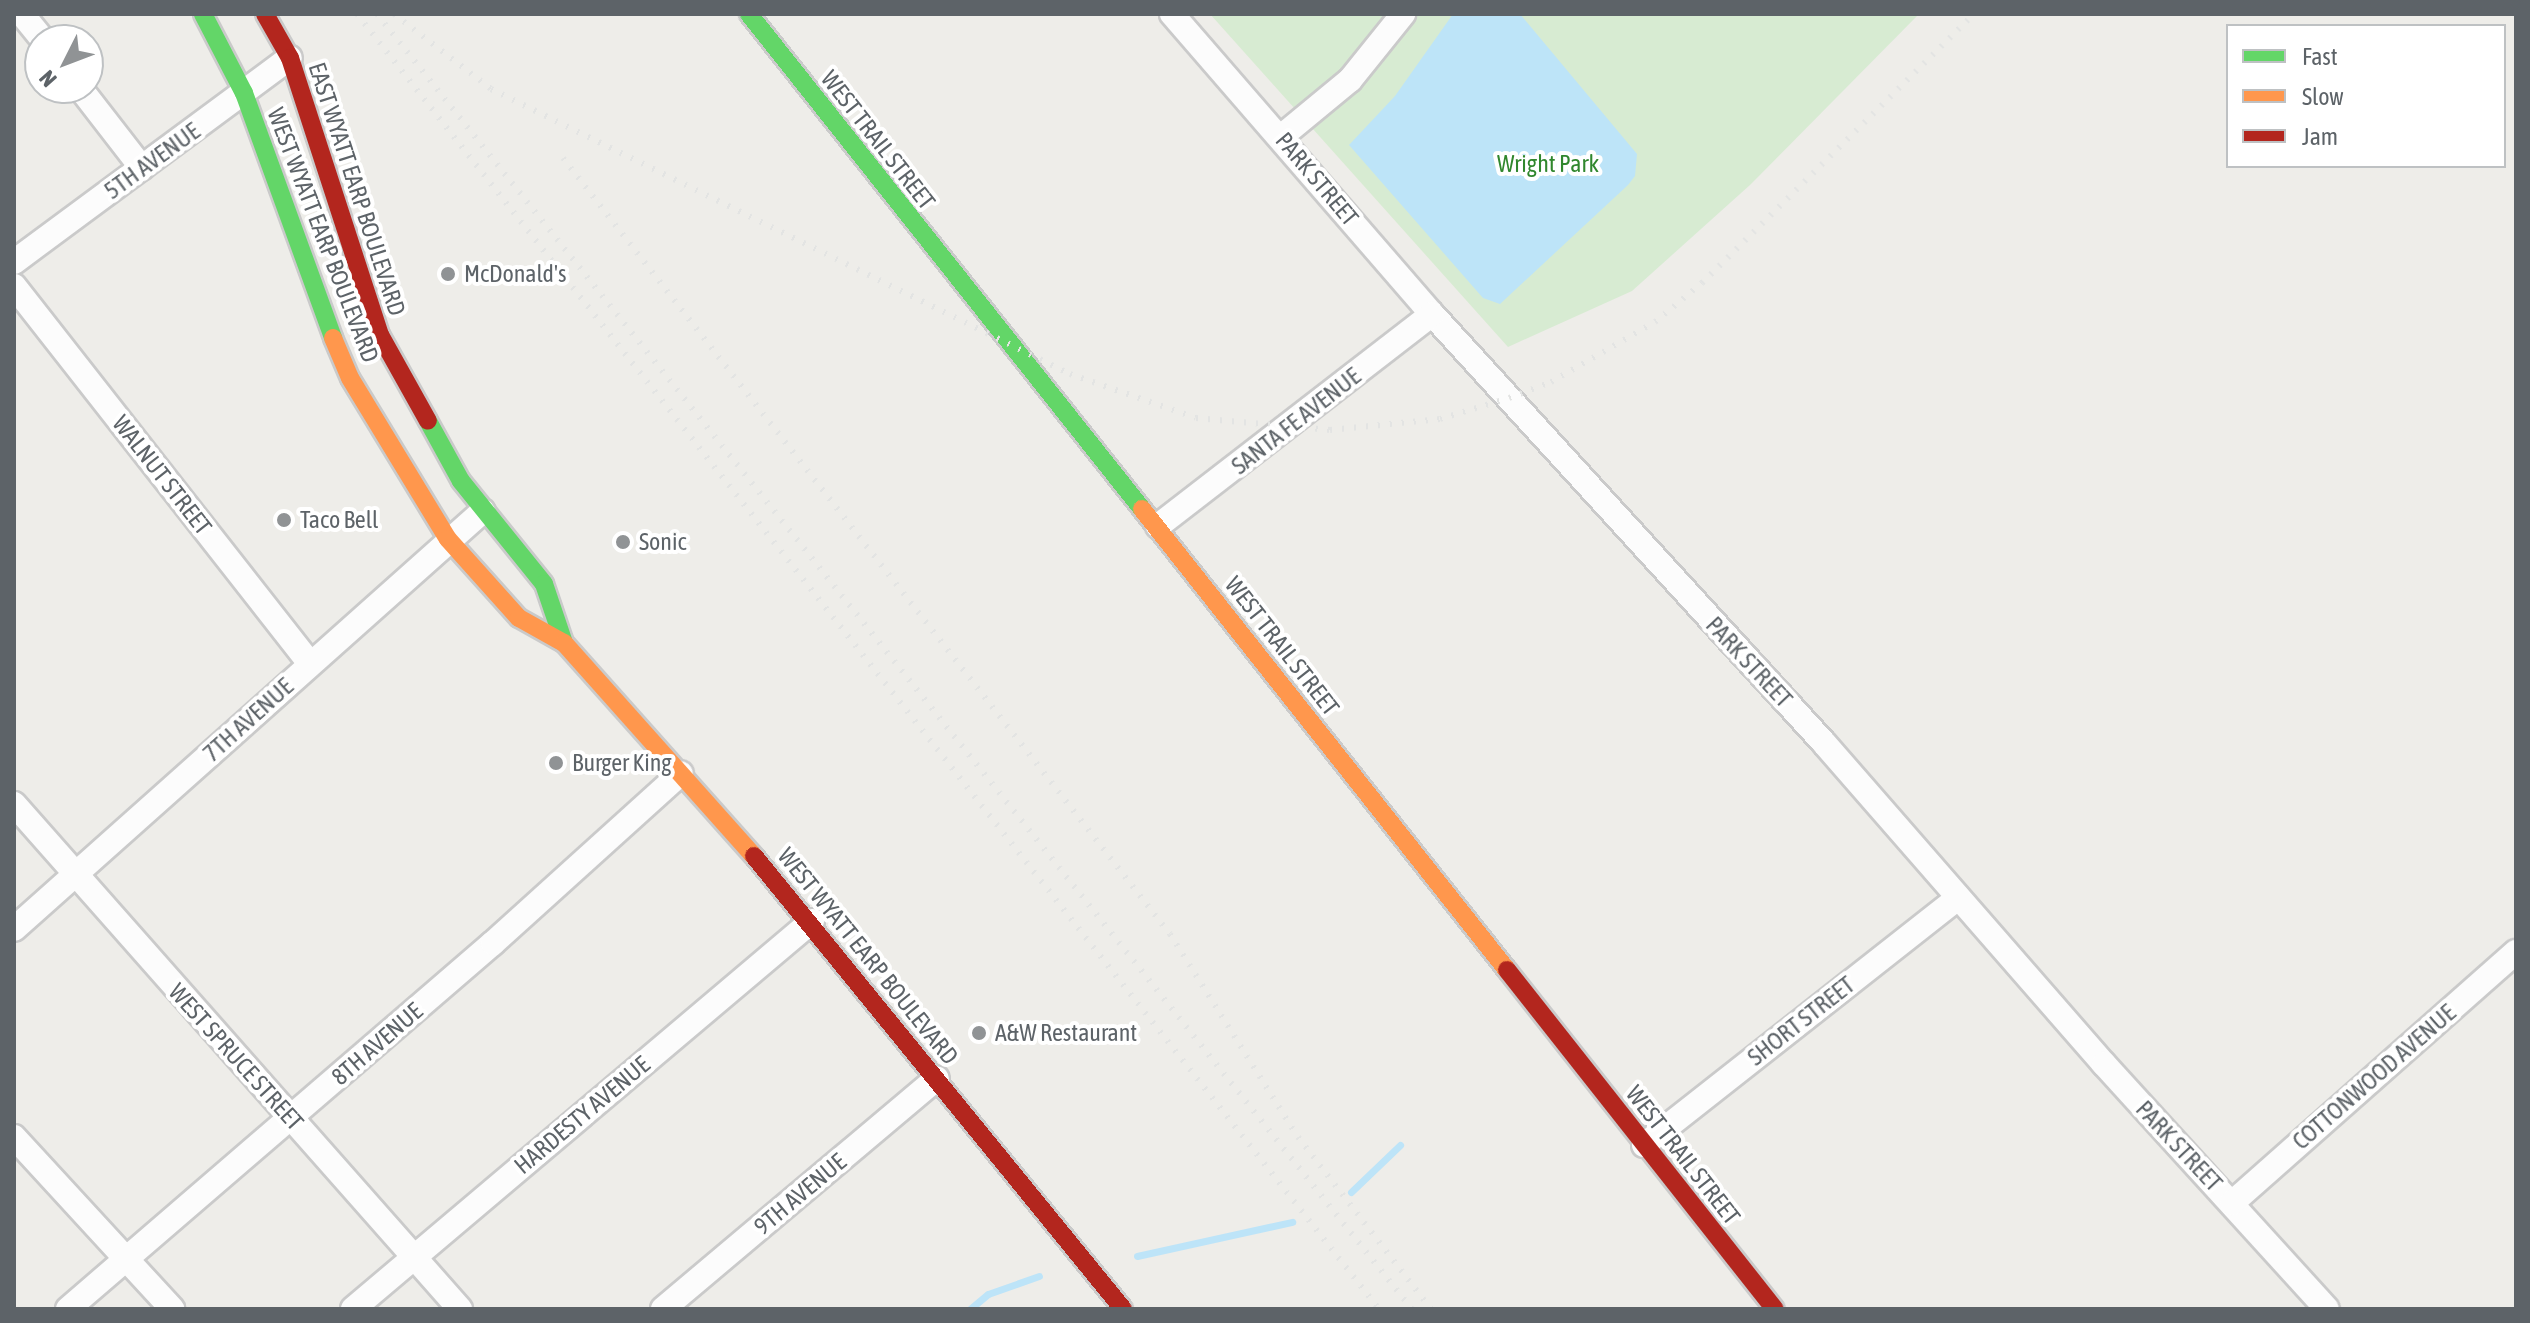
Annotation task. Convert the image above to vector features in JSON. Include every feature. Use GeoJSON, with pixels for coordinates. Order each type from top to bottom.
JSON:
{"type":"FeatureCollection","features":[{"type":"Feature","properties":{"kind":"main road","name":"WEST WYATT EARP BOULEVARD"},"geometry":{"type":"LineString","coordinates":[[203,14],[244,93],[300,258],[350,378],[448,539],[519,618],[564,643],[812,921],[1123,1309]]}},
{"type":"Feature","properties":{"kind":"main road"},"geometry":{"type":"LineString","coordinates":[[265,14],[290,58]]}},
{"type":"Feature","properties":{"kind":"main road","name":"WEST TRAIL STREET"},"geometry":{"type":"LineString","coordinates":[[749,14],[1005,342],[1158,526],[1775,1309]]}},
{"type":"Feature","properties":{"kind":"main road","name":"EAST WYATT EARP BOULEVARD"},"geometry":{"type":"LineString","coordinates":[[290,58],[380,335]]}},
{"type":"Feature","properties":{"kind":"main road","name":"WEST WYATT EARP BOULEVARD"},"geometry":{"type":"LineString","coordinates":[[380,335],[431,433],[483,511],[544,584],[564,643]]}},
{"type":"Feature","properties":{"kind":"street","name":"PARK STREET"},"geometry":{"type":"LineString","coordinates":[[1172,14],[1282,136],[1432,314],[1824,743],[1958,898],[2327,1309]]}},
{"type":"Feature","properties":{"kind":"street"},"geometry":{"type":"LineString","coordinates":[[1282,136],[1350,80],[1403,14]]}},
{"type":"Feature","properties":{"kind":"street","name":"5TH AVENUE"},"geometry":{"type":"LineString","coordinates":[[14,262],[290,58]]}},
{"type":"Feature","properties":{"kind":"street"},"geometry":{"type":"LineString","coordinates":[[92,104],[142,168]]}},
{"type":"Feature","properties":{"kind":"street","name":"WALNUT STREET"},"geometry":{"type":"LineString","coordinates":[[14,286],[310,664]]}},
{"type":"Feature","properties":{"kind":"street","name":"SANTA FE AVENUE"},"geometry":{"type":"LineString","coordinates":[[1158,526],[1432,314]]}},
{"type":"Feature","properties":{"kind":"street","name":"7TH AVENUE"},"geometry":{"type":"LineString","coordinates":[[14,929],[483,511]]}},
{"type":"Feature","properties":{"kind":"street","name":"8TH AVENUE"},"geometry":{"type":"LineString","coordinates":[[68,1309],[291,1119],[681,773]]}},
{"type":"Feature","properties":{"kind":"street","name":"WEST SPRUCE STREET"},"geometry":{"type":"LineString","coordinates":[[14,804],[460,1309]]}},
{"type":"Feature","properties":{"kind":"street","name":"SHORT STREET"},"geometry":{"type":"LineString","coordinates":[[1644,1145],[1958,898]]}},
{"type":"Feature","properties":{"kind":"street","name":"HARDESTY AVENUE"},"geometry":{"type":"LineString","coordinates":[[353,1309],[812,921]]}},
{"type":"Feature","properties":{"kind":"street","name":"COTTONWOOD AVENUE"},"geometry":{"type":"LineString","coordinates":[[2232,1203],[2516,952]]}},
{"type":"Feature","properties":{"kind":"street","name":"9TH AVENUE"},"geometry":{"type":"LineString","coordinates":[[663,1309],[937,1078]]}},
{"type":"Feature","properties":{"kind":"street"},"geometry":{"type":"LineString","coordinates":[[14,1137],[172,1309]]}},
{"type":"Feature","properties":{"kind":"green space","name":"Wright Park"},"geometry":{"type":"Polygon","coordinates":[[[1210,14],[1919,14],[1750,185],[1632,291],[1508,347],[1210,14]]]}},
{"type":"Feature","properties":{"kind":"water"},"geometry":{"type":"Polygon","coordinates":[[[1453,14],[1520,14],[1637,154],[1635,176],[1628,185],[1500,304],[1483,298],[1349,145],[1395,96],[1453,14]]]}},
{"type":"Feature","properties":{"kind":"waterway"},"geometry":{"type":"LineString","coordinates":[[1351,1192],[1400,1145]]}},
{"type":"Feature","properties":{"kind":"waterway"},"geometry":{"type":"LineString","coordinates":[[1137,1256],[1292,1222]]}},
{"type":"Feature","properties":{"kind":"waterway"},"geometry":{"type":"LineString","coordinates":[[970,1309],[988,1294],[1039,1276]]}},
{"type":"Feature","properties":{"kind":"railway"},"geometry":{"type":"LineString","coordinates":[[357,14],[1379,1309]]}},
{"type":"Feature","properties":{"kind":"railway"},"geometry":{"type":"LineString","coordinates":[[377,14],[1412,1309]]}},
{"type":"Feature","properties":{"kind":"railway"},"geometry":{"type":"LineString","coordinates":[[394,14],[491,89],[1070,374],[1196,418],[1330,430],[1440,419],[1509,398],[1551,382],[1655,322],[1702,283],[1974,14]]}},
{"type":"Feature","properties":{"kind":"railway"},"geometry":{"type":"LineString","coordinates":[[563,158],[1170,934],[1298,1137],[1431,1309]]}},
{"type":"Feature","properties":{"kind":"traffic: fast"},"geometry":{"type":"LineString","coordinates":[[203,14],[244,93],[333,338]]}},
{"type":"Feature","properties":{"kind":"traffic: fast"},"geometry":{"type":"LineString","coordinates":[[749,14],[1142,509]]}},
{"type":"Feature","properties":{"kind":"traffic: fast"},"geometry":{"type":"LineString","coordinates":[[428,421],[461,481],[544,584],[564,643]]}},
{"type":"Feature","properties":{"kind":"traffic: slow"},"geometry":{"type":"LineString","coordinates":[[333,338],[350,378],[448,539],[519,618],[564,643],[754,856]]}},
{"type":"Feature","properties":{"kind":"traffic: slow"},"geometry":{"type":"LineString","coordinates":[[1142,509],[1507,970]]}},
{"type":"Feature","properties":{"kind":"traffic: jam"},"geometry":{"type":"LineString","coordinates":[[265,14],[290,58],[380,335],[428,421]]}},
{"type":"Feature","properties":{"kind":"traffic: jam"},"geometry":{"type":"LineString","coordinates":[[754,856],[1123,1309]]}},
{"type":"Feature","properties":{"kind":"traffic: jam"},"geometry":{"type":"LineString","coordinates":[[1507,970],[1775,1309]]}},
{"type":"Feature","properties":{"kind":"place","name":"McDonald's"},"geometry":{"type":"Point","coordinates":[448,274]}},
{"type":"Feature","properties":{"kind":"place","name":"Taco Bell"},"geometry":{"type":"Point","coordinates":[284,520]}},
{"type":"Feature","properties":{"kind":"place","name":"Sonic"},"geometry":{"type":"Point","coordinates":[623,542]}},
{"type":"Feature","properties":{"kind":"place","name":"Burger King"},"geometry":{"type":"Point","coordinates":[556,763]}},
{"type":"Feature","properties":{"kind":"place","name":"A&W Restaurant"},"geometry":{"type":"Point","coordinates":[979,1033]}}]}
